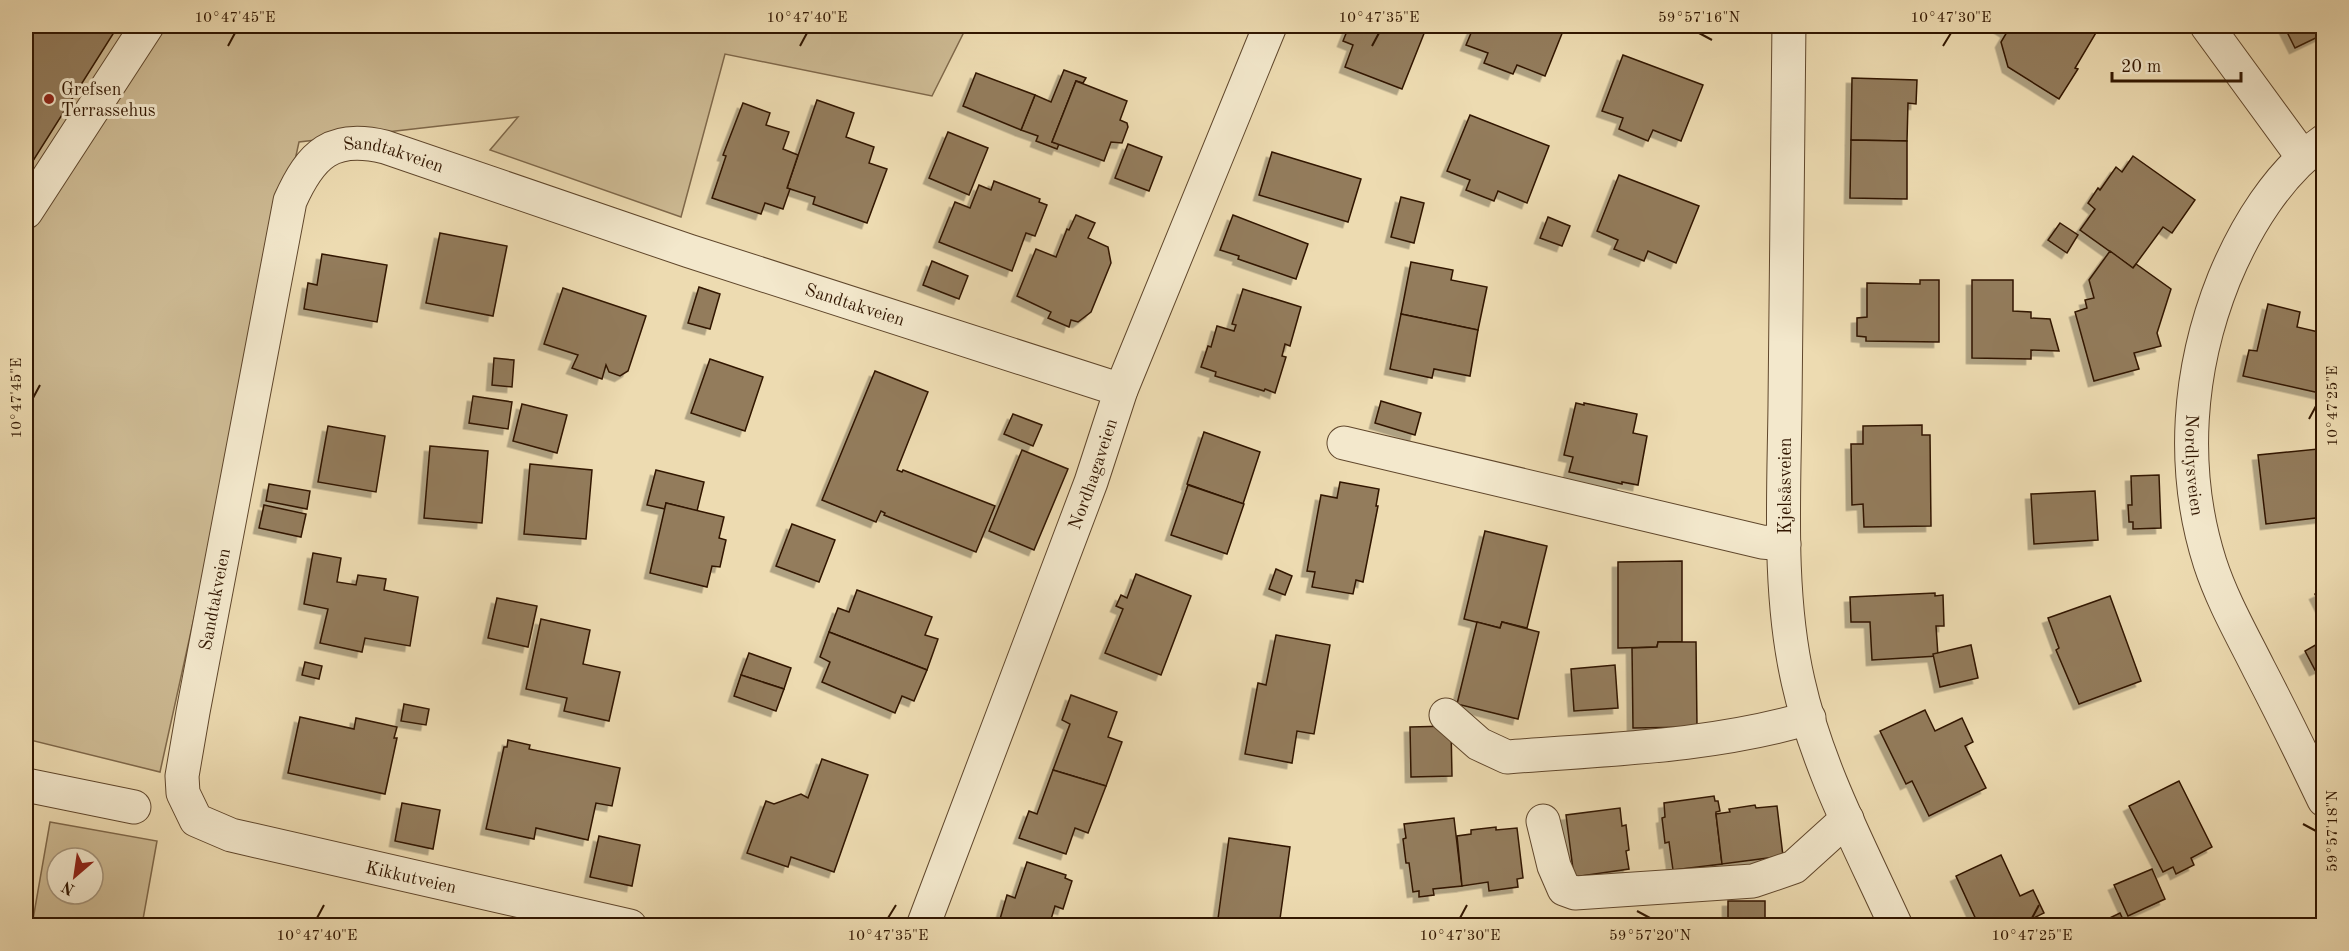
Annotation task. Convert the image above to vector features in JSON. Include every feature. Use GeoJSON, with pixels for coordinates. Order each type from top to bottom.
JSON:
{"type":"FeatureCollection","features":[{"type":"Feature","properties":{"kind":"street"},"geometry":{"type":"LineString","coordinates":[[26,212],[147,26]]}},
{"type":"Feature","properties":{"kind":"street","name":"Nordhagaveien"},"geometry":{"type":"LineString","coordinates":[[922,926],[1091,482],[1121,390],[1270,26]]}},
{"type":"Feature","properties":{"kind":"street","name":"Kjelsåsveien"},"geometry":{"type":"LineString","coordinates":[[1789,26],[1784,544],[1791,636],[1798,682],[1809,718],[1847,819],[1896,926]]}},
{"type":"Feature","properties":{"kind":"street"},"geometry":{"type":"LineString","coordinates":[[2207,26],[2313,149]]}},
{"type":"Feature","properties":{"kind":"street","name":"Sandtakveien"},"geometry":{"type":"LineString","coordinates":[[196,820],[183,793],[182,776],[290,201],[309,164],[323,153],[341,144],[365,142],[386,147],[689,251],[1121,390]]}},
{"type":"Feature","properties":{"kind":"street","name":"Nordlysveien"},"geometry":{"type":"LineString","coordinates":[[2313,149],[2270,196],[2232,260],[2218,293],[2195,382],[2190,444],[2198,512],[2210,562],[2224,600],[2324,800]]}},
{"type":"Feature","properties":{"kind":"street"},"geometry":{"type":"LineString","coordinates":[[1344,443],[1762,542],[1784,544]]}},
{"type":"Feature","properties":{"kind":"street"},"geometry":{"type":"LineString","coordinates":[[1446,715],[1479,744],[1507,757],[1707,741],[1776,728],[1809,718]]}},
{"type":"Feature","properties":{"kind":"street"},"geometry":{"type":"LineString","coordinates":[[26,785],[134,807]]}},
{"type":"Feature","properties":{"kind":"street"},"geometry":{"type":"LineString","coordinates":[[1543,821],[1554,866],[1564,889],[1575,893],[1753,880],[1794,867],[1847,819]]}},
{"type":"Feature","properties":{"kind":"street","name":"Kikkutveien"},"geometry":{"type":"LineString","coordinates":[[196,820],[231,835],[630,926]]}},
{"type":"Feature","properties":{"kind":"shaded area"},"geometry":{"type":"Polygon","coordinates":[[[93,26],[967,26],[932,96],[725,54],[681,217],[490,150],[518,117],[299,142],[160,772],[26,739],[26,128],[93,26]]]}},
{"type":"Feature","properties":{"kind":"shaded area"},"geometry":{"type":"Polygon","coordinates":[[[50,822],[157,841],[142,925],[32,925],[45,851],[45,906],[105,906],[105,846],[46,846],[50,822]]]}},
{"type":"Feature","properties":{"kind":"building","name":"Grefsen Terrassehus"},"geometry":{"type":"Polygon","coordinates":[[[26,26],[118,26],[26,172],[26,26]]]}},
{"type":"Feature","properties":{"kind":"building"},"geometry":{"type":"Polygon","coordinates":[[[1349,26],[1427,26],[1402,89],[1345,67],[1353,45],[1343,41],[1349,26]]]}},
{"type":"Feature","properties":{"kind":"building"},"geometry":{"type":"Polygon","coordinates":[[[1474,26],[1565,26],[1545,76],[1517,65],[1513,74],[1484,63],[1488,53],[1466,45],[1474,26]]]}},
{"type":"Feature","properties":{"kind":"building"},"geometry":{"type":"Polygon","coordinates":[[[1997,26],[2100,26],[2075,68],[2078,69],[2059,99],[2008,67],[2001,42],[2007,32],[1997,26]]]}},
{"type":"Feature","properties":{"kind":"building"},"geometry":{"type":"Polygon","coordinates":[[[2284,26],[2324,26],[2324,34],[2295,48],[2284,26]]]}},
{"type":"Feature","properties":{"kind":"building"},"geometry":{"type":"Polygon","coordinates":[[[1623,55],[1703,85],[1681,141],[1653,130],[1648,141],[1619,129],[1623,118],[1602,111],[1623,55]]]}},
{"type":"Feature","properties":{"kind":"building"},"geometry":{"type":"Polygon","coordinates":[[[1064,70],[1086,78],[1083,83],[1076,81],[1052,142],[1059,144],[1057,149],[1036,141],[1038,136],[1021,130],[1035,95],[1051,102],[1064,70]]]}},
{"type":"Feature","properties":{"kind":"building"},"geometry":{"type":"Polygon","coordinates":[[[976,73],[1035,95],[1021,130],[963,106],[976,73]]]}},
{"type":"Feature","properties":{"kind":"building"},"geometry":{"type":"Polygon","coordinates":[[[1852,78],[1917,80],[1916,104],[1908,103],[1907,141],[1851,140],[1852,78]]]}},
{"type":"Feature","properties":{"kind":"building"},"geometry":{"type":"Polygon","coordinates":[[[1076,81],[1127,101],[1120,120],[1127,123],[1128,127],[1122,143],[1111,142],[1104,161],[1052,142],[1076,81]]]}},
{"type":"Feature","properties":{"kind":"building"},"geometry":{"type":"Polygon","coordinates":[[[817,100],[854,113],[846,137],[874,147],[869,163],[887,169],[867,223],[813,204],[815,197],[787,188],[817,100]]]}},
{"type":"Feature","properties":{"kind":"building"},"geometry":{"type":"Polygon","coordinates":[[[743,103],[770,113],[766,125],[789,132],[783,149],[798,155],[783,209],[765,203],[761,214],[712,198],[726,156],[723,155],[743,103]]]}},
{"type":"Feature","properties":{"kind":"building"},"geometry":{"type":"Polygon","coordinates":[[[1470,115],[1549,146],[1527,203],[1498,191],[1494,201],[1466,190],[1470,180],[1447,171],[1470,115]]]}},
{"type":"Feature","properties":{"kind":"building"},"geometry":{"type":"Polygon","coordinates":[[[948,132],[988,148],[969,195],[929,178],[948,132]]]}},
{"type":"Feature","properties":{"kind":"building"},"geometry":{"type":"Polygon","coordinates":[[[1851,140],[1907,141],[1907,199],[1850,198],[1851,140]]]}},
{"type":"Feature","properties":{"kind":"building"},"geometry":{"type":"Polygon","coordinates":[[[1128,144],[1162,157],[1149,191],[1115,178],[1128,144]]]}},
{"type":"Feature","properties":{"kind":"building"},"geometry":{"type":"Polygon","coordinates":[[[1272,152],[1361,179],[1348,222],[1259,195],[1272,152]]]}},
{"type":"Feature","properties":{"kind":"building"},"geometry":{"type":"Polygon","coordinates":[[[2133,156],[2195,200],[2172,233],[2163,227],[2133,268],[2080,230],[2095,209],[2088,203],[2098,188],[2100,190],[2116,167],[2122,172],[2133,156]]]}},
{"type":"Feature","properties":{"kind":"building"},"geometry":{"type":"Polygon","coordinates":[[[1619,175],[1699,206],[1676,263],[1648,251],[1644,261],[1614,249],[1618,240],[1597,231],[1619,175]]]}},
{"type":"Feature","properties":{"kind":"building"},"geometry":{"type":"Polygon","coordinates":[[[994,181],[1040,199],[1039,202],[1047,205],[1035,236],[1026,233],[1012,271],[939,242],[955,202],[970,208],[979,185],[991,190],[994,181]]]}},
{"type":"Feature","properties":{"kind":"building"},"geometry":{"type":"Polygon","coordinates":[[[1401,197],[1424,203],[1414,243],[1391,237],[1401,197]]]}},
{"type":"Feature","properties":{"kind":"building"},"geometry":{"type":"Polygon","coordinates":[[[1076,215],[1095,223],[1088,238],[1108,247],[1111,263],[1091,312],[1078,322],[1071,320],[1069,327],[1048,318],[1051,312],[1017,296],[1036,249],[1056,257],[1067,229],[1069,230],[1076,215]]]}},
{"type":"Feature","properties":{"kind":"building"},"geometry":{"type":"Polygon","coordinates":[[[1233,215],[1308,244],[1296,279],[1238,259],[1239,256],[1220,250],[1233,215]]]}},
{"type":"Feature","properties":{"kind":"building"},"geometry":{"type":"Polygon","coordinates":[[[1548,217],[1570,226],[1562,246],[1540,238],[1548,217]]]}},
{"type":"Feature","properties":{"kind":"building"},"geometry":{"type":"Polygon","coordinates":[[[2060,223],[2078,235],[2067,253],[2048,240],[2060,223]]]}},
{"type":"Feature","properties":{"kind":"building"},"geometry":{"type":"Polygon","coordinates":[[[440,233],[507,246],[493,316],[426,303],[440,233]]]}},
{"type":"Feature","properties":{"kind":"building"},"geometry":{"type":"Polygon","coordinates":[[[2110,251],[2133,268],[2136,264],[2171,289],[2157,333],[2161,346],[2134,353],[2139,369],[2094,381],[2075,312],[2087,308],[2085,300],[2094,298],[2089,280],[2110,251]]]}},
{"type":"Feature","properties":{"kind":"building"},"geometry":{"type":"Polygon","coordinates":[[[322,254],[387,265],[377,322],[304,309],[308,283],[317,285],[322,254]]]}},
{"type":"Feature","properties":{"kind":"building"},"geometry":{"type":"Polygon","coordinates":[[[932,261],[968,276],[959,299],[923,285],[932,261]]]}},
{"type":"Feature","properties":{"kind":"building"},"geometry":{"type":"Polygon","coordinates":[[[1411,262],[1453,270],[1451,280],[1487,287],[1478,330],[1401,314],[1411,262]]]}},
{"type":"Feature","properties":{"kind":"building"},"geometry":{"type":"Polygon","coordinates":[[[1920,280],[1939,280],[1939,342],[1866,341],[1866,337],[1857,336],[1857,318],[1867,317],[1867,283],[1920,284],[1920,280]]]}},
{"type":"Feature","properties":{"kind":"building"},"geometry":{"type":"Polygon","coordinates":[[[1972,280],[2013,280],[2013,311],[2031,312],[2031,318],[2050,319],[2059,351],[2031,350],[2031,359],[1972,358],[1972,280]]]}},
{"type":"Feature","properties":{"kind":"building"},"geometry":{"type":"Polygon","coordinates":[[[699,287],[720,294],[710,329],[688,323],[699,287]]]}},
{"type":"Feature","properties":{"kind":"building"},"geometry":{"type":"Polygon","coordinates":[[[563,288],[646,316],[628,371],[620,376],[609,372],[606,365],[602,379],[572,368],[578,355],[544,344],[563,288]]]}},
{"type":"Feature","properties":{"kind":"building"},"geometry":{"type":"Polygon","coordinates":[[[1243,289],[1301,307],[1290,346],[1285,344],[1282,356],[1286,357],[1275,393],[1215,376],[1216,372],[1201,367],[1208,346],[1211,347],[1217,326],[1234,331],[1236,325],[1232,324],[1243,289]]]}},
{"type":"Feature","properties":{"kind":"building"},"geometry":{"type":"Polygon","coordinates":[[[2268,304],[2300,312],[2297,327],[2323,333],[2316,362],[2324,364],[2324,394],[2243,376],[2249,350],[2257,351],[2268,304]]]}},
{"type":"Feature","properties":{"kind":"building"},"geometry":{"type":"Polygon","coordinates":[[[1401,314],[1478,330],[1470,376],[1434,369],[1432,378],[1390,369],[1401,314]]]}},
{"type":"Feature","properties":{"kind":"building"},"geometry":{"type":"Polygon","coordinates":[[[494,358],[514,360],[512,387],[492,385],[494,358]]]}},
{"type":"Feature","properties":{"kind":"building"},"geometry":{"type":"Polygon","coordinates":[[[710,359],[763,377],[745,431],[691,413],[710,359]]]}},
{"type":"Feature","properties":{"kind":"building"},"geometry":{"type":"Polygon","coordinates":[[[875,371],[928,392],[897,470],[902,472],[903,470],[995,506],[976,552],[884,515],[885,513],[881,511],[876,522],[822,500],[875,371]]]}},
{"type":"Feature","properties":{"kind":"building"},"geometry":{"type":"Polygon","coordinates":[[[473,396],[512,402],[508,429],[469,423],[473,396]]]}},
{"type":"Feature","properties":{"kind":"building"},"geometry":{"type":"Polygon","coordinates":[[[1381,401],[1421,413],[1415,435],[1375,423],[1381,401]]]}},
{"type":"Feature","properties":{"kind":"building"},"geometry":{"type":"Polygon","coordinates":[[[1576,403],[1637,414],[1633,433],[1647,436],[1638,485],[1622,482],[1622,484],[1569,472],[1573,457],[1564,455],[1576,403]]]}},
{"type":"Feature","properties":{"kind":"building"},"geometry":{"type":"Polygon","coordinates":[[[522,404],[567,415],[557,453],[513,441],[522,404]]]}},
{"type":"Feature","properties":{"kind":"building"},"geometry":{"type":"Polygon","coordinates":[[[1013,414],[1042,425],[1033,446],[1004,434],[1013,414]]]}},
{"type":"Feature","properties":{"kind":"building"},"geometry":{"type":"Polygon","coordinates":[[[1922,425],[1922,435],[1930,435],[1931,526],[1864,527],[1863,504],[1852,505],[1851,444],[1863,444],[1863,426],[1922,425]]]}},
{"type":"Feature","properties":{"kind":"building"},"geometry":{"type":"Polygon","coordinates":[[[328,426],[385,436],[376,492],[318,482],[328,426]]]}},
{"type":"Feature","properties":{"kind":"building"},"geometry":{"type":"Polygon","coordinates":[[[1204,432],[1260,452],[1243,504],[1187,484],[1204,432]]]}},
{"type":"Feature","properties":{"kind":"building"},"geometry":{"type":"Polygon","coordinates":[[[430,446],[488,451],[482,523],[424,518],[430,446]]]}},
{"type":"Feature","properties":{"kind":"building"},"geometry":{"type":"Polygon","coordinates":[[[2318,449],[2319,455],[2324,454],[2324,482],[2322,482],[2324,517],[2266,524],[2258,455],[2318,449]]]}},
{"type":"Feature","properties":{"kind":"building"},"geometry":{"type":"Polygon","coordinates":[[[1022,450],[1068,469],[1034,550],[989,531],[1022,450]]]}},
{"type":"Feature","properties":{"kind":"building"},"geometry":{"type":"Polygon","coordinates":[[[530,464],[592,470],[586,539],[524,534],[530,464]]]}},
{"type":"Feature","properties":{"kind":"building"},"geometry":{"type":"Polygon","coordinates":[[[656,470],[704,482],[697,511],[666,503],[665,509],[647,505],[656,470]]]}},
{"type":"Feature","properties":{"kind":"building"},"geometry":{"type":"Polygon","coordinates":[[[2159,475],[2161,528],[2133,529],[2133,522],[2129,522],[2128,505],[2132,505],[2131,476],[2159,475]]]}},
{"type":"Feature","properties":{"kind":"building"},"geometry":{"type":"Polygon","coordinates":[[[1340,482],[1379,489],[1376,506],[1378,506],[1363,582],[1356,580],[1353,594],[1312,587],[1315,572],[1307,571],[1321,495],[1337,498],[1340,482]]]}},
{"type":"Feature","properties":{"kind":"building"},"geometry":{"type":"Polygon","coordinates":[[[269,484],[310,491],[307,509],[266,501],[269,484]]]}},
{"type":"Feature","properties":{"kind":"building"},"geometry":{"type":"Polygon","coordinates":[[[1188,485],[1244,504],[1227,554],[1171,535],[1188,485]]]}},
{"type":"Feature","properties":{"kind":"building"},"geometry":{"type":"Polygon","coordinates":[[[2095,491],[2098,540],[2034,544],[2031,494],[2095,491]]]}},
{"type":"Feature","properties":{"kind":"building"},"geometry":{"type":"Polygon","coordinates":[[[666,503],[724,517],[719,538],[726,540],[720,567],[712,566],[707,587],[650,573],[666,503]]]}},
{"type":"Feature","properties":{"kind":"building"},"geometry":{"type":"Polygon","coordinates":[[[264,505],[306,514],[301,537],[259,528],[264,505]]]}},
{"type":"Feature","properties":{"kind":"building"},"geometry":{"type":"Polygon","coordinates":[[[792,524],[835,540],[819,582],[776,566],[792,524]]]}},
{"type":"Feature","properties":{"kind":"building"},"geometry":{"type":"Polygon","coordinates":[[[1485,531],[1547,546],[1527,628],[1502,622],[1500,628],[1464,619],[1485,531]]]}},
{"type":"Feature","properties":{"kind":"building"},"geometry":{"type":"Polygon","coordinates":[[[313,553],[341,558],[337,582],[356,585],[358,575],[386,579],[384,590],[418,597],[410,646],[365,638],[362,652],[320,643],[328,609],[304,604],[313,553]]]}},
{"type":"Feature","properties":{"kind":"building"},"geometry":{"type":"Polygon","coordinates":[[[1682,561],[1682,642],[1658,642],[1657,647],[1618,648],[1618,562],[1682,561]]]}},
{"type":"Feature","properties":{"kind":"building"},"geometry":{"type":"Polygon","coordinates":[[[1276,569],[1292,576],[1285,595],[1269,589],[1276,569]]]}},
{"type":"Feature","properties":{"kind":"building"},"geometry":{"type":"Polygon","coordinates":[[[1136,574],[1191,596],[1161,675],[1105,653],[1123,609],[1116,606],[1121,595],[1127,598],[1136,574]]]}},
{"type":"Feature","properties":{"kind":"building"},"geometry":{"type":"Polygon","coordinates":[[[857,590],[932,617],[925,635],[938,639],[927,670],[829,632],[838,608],[849,612],[857,590]]]}},
{"type":"Feature","properties":{"kind":"building"},"geometry":{"type":"Polygon","coordinates":[[[2324,590],[2324,612],[2315,594],[2324,590]]]}},
{"type":"Feature","properties":{"kind":"building"},"geometry":{"type":"Polygon","coordinates":[[[1935,593],[1935,596],[1943,595],[1944,626],[1936,626],[1938,656],[1872,660],[1870,622],[1851,622],[1850,597],[1935,593]]]}},
{"type":"Feature","properties":{"kind":"building"},"geometry":{"type":"Polygon","coordinates":[[[2110,596],[2141,681],[2079,704],[2056,650],[2059,648],[2048,618],[2110,596]]]}},
{"type":"Feature","properties":{"kind":"building"},"geometry":{"type":"Polygon","coordinates":[[[497,598],[537,606],[528,647],[488,638],[497,598]]]}},
{"type":"Feature","properties":{"kind":"building"},"geometry":{"type":"Polygon","coordinates":[[[541,619],[590,630],[583,664],[620,672],[609,721],[564,711],[567,698],[526,689],[541,619]]]}},
{"type":"Feature","properties":{"kind":"building"},"geometry":{"type":"Polygon","coordinates":[[[1477,622],[1500,628],[1502,622],[1539,632],[1518,719],[1457,704],[1477,622]]]}},
{"type":"Feature","properties":{"kind":"building"},"geometry":{"type":"Polygon","coordinates":[[[829,632],[927,670],[914,701],[902,696],[895,713],[822,682],[830,662],[820,657],[829,632]]]}},
{"type":"Feature","properties":{"kind":"building"},"geometry":{"type":"Polygon","coordinates":[[[1276,635],[1330,645],[1314,734],[1297,731],[1292,763],[1245,754],[1258,683],[1266,685],[1276,635]]]}},
{"type":"Feature","properties":{"kind":"building"},"geometry":{"type":"Polygon","coordinates":[[[2324,640],[2324,669],[2322,667],[2315,670],[2305,651],[2324,640]]]}},
{"type":"Feature","properties":{"kind":"building"},"geometry":{"type":"Polygon","coordinates":[[[1658,642],[1696,642],[1697,727],[1633,728],[1632,648],[1657,647],[1658,642]]]}},
{"type":"Feature","properties":{"kind":"building"},"geometry":{"type":"Polygon","coordinates":[[[1971,645],[1978,678],[1940,687],[1933,654],[1971,645]]]}},
{"type":"Feature","properties":{"kind":"building"},"geometry":{"type":"Polygon","coordinates":[[[749,653],[791,668],[784,689],[741,675],[749,653]]]}},
{"type":"Feature","properties":{"kind":"building"},"geometry":{"type":"Polygon","coordinates":[[[305,662],[322,666],[319,679],[302,675],[305,662]]]}},
{"type":"Feature","properties":{"kind":"building"},"geometry":{"type":"Polygon","coordinates":[[[1615,665],[1618,708],[1574,711],[1571,669],[1615,665]]]}},
{"type":"Feature","properties":{"kind":"building"},"geometry":{"type":"Polygon","coordinates":[[[741,675],[784,689],[776,711],[734,696],[741,675]]]}},
{"type":"Feature","properties":{"kind":"building"},"geometry":{"type":"Polygon","coordinates":[[[1071,695],[1117,712],[1108,737],[1122,742],[1106,786],[1053,770],[1070,724],[1062,720],[1071,695]]]}},
{"type":"Feature","properties":{"kind":"building"},"geometry":{"type":"Polygon","coordinates":[[[404,704],[429,709],[426,725],[401,721],[404,704]]]}},
{"type":"Feature","properties":{"kind":"building"},"geometry":{"type":"Polygon","coordinates":[[[1925,710],[1935,731],[1962,718],[1973,742],[1965,746],[1986,788],[1929,816],[1912,781],[1906,784],[1880,731],[1925,710]]]}},
{"type":"Feature","properties":{"kind":"building"},"geometry":{"type":"Polygon","coordinates":[[[300,717],[354,729],[356,718],[397,727],[394,738],[397,738],[385,794],[288,773],[300,717]]]}},
{"type":"Feature","properties":{"kind":"building"},"geometry":{"type":"Polygon","coordinates":[[[1451,726],[1452,776],[1411,777],[1410,727],[1451,726]]]}},
{"type":"Feature","properties":{"kind":"building"},"geometry":{"type":"Polygon","coordinates":[[[508,740],[530,745],[529,749],[620,768],[612,806],[596,803],[588,840],[536,828],[534,839],[486,829],[504,747],[507,747],[508,740]]]}},
{"type":"Feature","properties":{"kind":"building"},"geometry":{"type":"Polygon","coordinates":[[[822,759],[868,775],[834,872],[791,857],[788,867],[747,853],[766,801],[774,804],[801,794],[808,798],[822,759]]]}},
{"type":"Feature","properties":{"kind":"building"},"geometry":{"type":"Polygon","coordinates":[[[1053,770],[1106,786],[1088,833],[1075,828],[1066,854],[1019,838],[1029,811],[1037,814],[1053,770]]]}},
{"type":"Feature","properties":{"kind":"building"},"geometry":{"type":"Polygon","coordinates":[[[2179,781],[2212,847],[2191,858],[2194,865],[2176,874],[2173,867],[2163,872],[2129,806],[2179,781]]]}},
{"type":"Feature","properties":{"kind":"building"},"geometry":{"type":"Polygon","coordinates":[[[1714,796],[1715,801],[1718,801],[1720,811],[1716,814],[1722,864],[1673,870],[1669,842],[1665,843],[1662,818],[1665,817],[1664,803],[1714,796]]]}},
{"type":"Feature","properties":{"kind":"building"},"geometry":{"type":"Polygon","coordinates":[[[402,803],[440,810],[433,849],[395,841],[402,803]]]}},
{"type":"Feature","properties":{"kind":"building"},"geometry":{"type":"Polygon","coordinates":[[[1755,805],[1756,808],[1777,806],[1783,856],[1722,864],[1716,814],[1730,812],[1729,809],[1755,805]]]}},
{"type":"Feature","properties":{"kind":"building"},"geometry":{"type":"Polygon","coordinates":[[[1620,808],[1622,826],[1626,825],[1629,869],[1574,877],[1566,815],[1620,808]]]}},
{"type":"Feature","properties":{"kind":"building"},"geometry":{"type":"Polygon","coordinates":[[[1454,818],[1462,886],[1433,889],[1434,895],[1419,897],[1419,891],[1413,892],[1409,863],[1406,863],[1404,824],[1454,818]]]}},
{"type":"Feature","properties":{"kind":"building"},"geometry":{"type":"Polygon","coordinates":[[[1496,827],[1496,830],[1517,828],[1523,878],[1517,879],[1518,887],[1489,891],[1488,882],[1462,886],[1457,836],[1471,834],[1471,830],[1496,827]]]}},
{"type":"Feature","properties":{"kind":"building"},"geometry":{"type":"Polygon","coordinates":[[[599,836],[640,845],[632,886],[590,877],[599,836]]]}},
{"type":"Feature","properties":{"kind":"building"},"geometry":{"type":"Polygon","coordinates":[[[1229,838],[1290,847],[1279,926],[1217,926],[1229,838]]]}},
{"type":"Feature","properties":{"kind":"building"},"geometry":{"type":"Polygon","coordinates":[[[2001,855],[2020,896],[2033,890],[2044,913],[2017,926],[1979,926],[1956,876],[2001,855]]]}},
{"type":"Feature","properties":{"kind":"building"},"geometry":{"type":"Polygon","coordinates":[[[1027,862],[1066,875],[1065,878],[1072,881],[1063,909],[1055,906],[1049,926],[1006,926],[1007,921],[1000,919],[1007,895],[1015,898],[1027,862]]]}},
{"type":"Feature","properties":{"kind":"building"},"geometry":{"type":"Polygon","coordinates":[[[2152,869],[2165,899],[2128,916],[2114,885],[2152,869]]]}},
{"type":"Feature","properties":{"kind":"building"},"geometry":{"type":"Polygon","coordinates":[[[1728,901],[1765,901],[1765,918],[1728,919],[1728,901]]]}},
{"type":"Feature","properties":{"kind":"building"},"geometry":{"type":"Polygon","coordinates":[[[2120,913],[2126,926],[2093,926],[2120,913]]]}},
{"type":"Feature","properties":{"kind":"building"},"geometry":{"type":"Polygon","coordinates":[[[188,918],[222,926],[186,926],[188,918]]]}},
{"type":"Feature","properties":{"kind":"place","name":"Grefsen Terrassehus"},"geometry":{"type":"Point","coordinates":[49,99]}}]}
